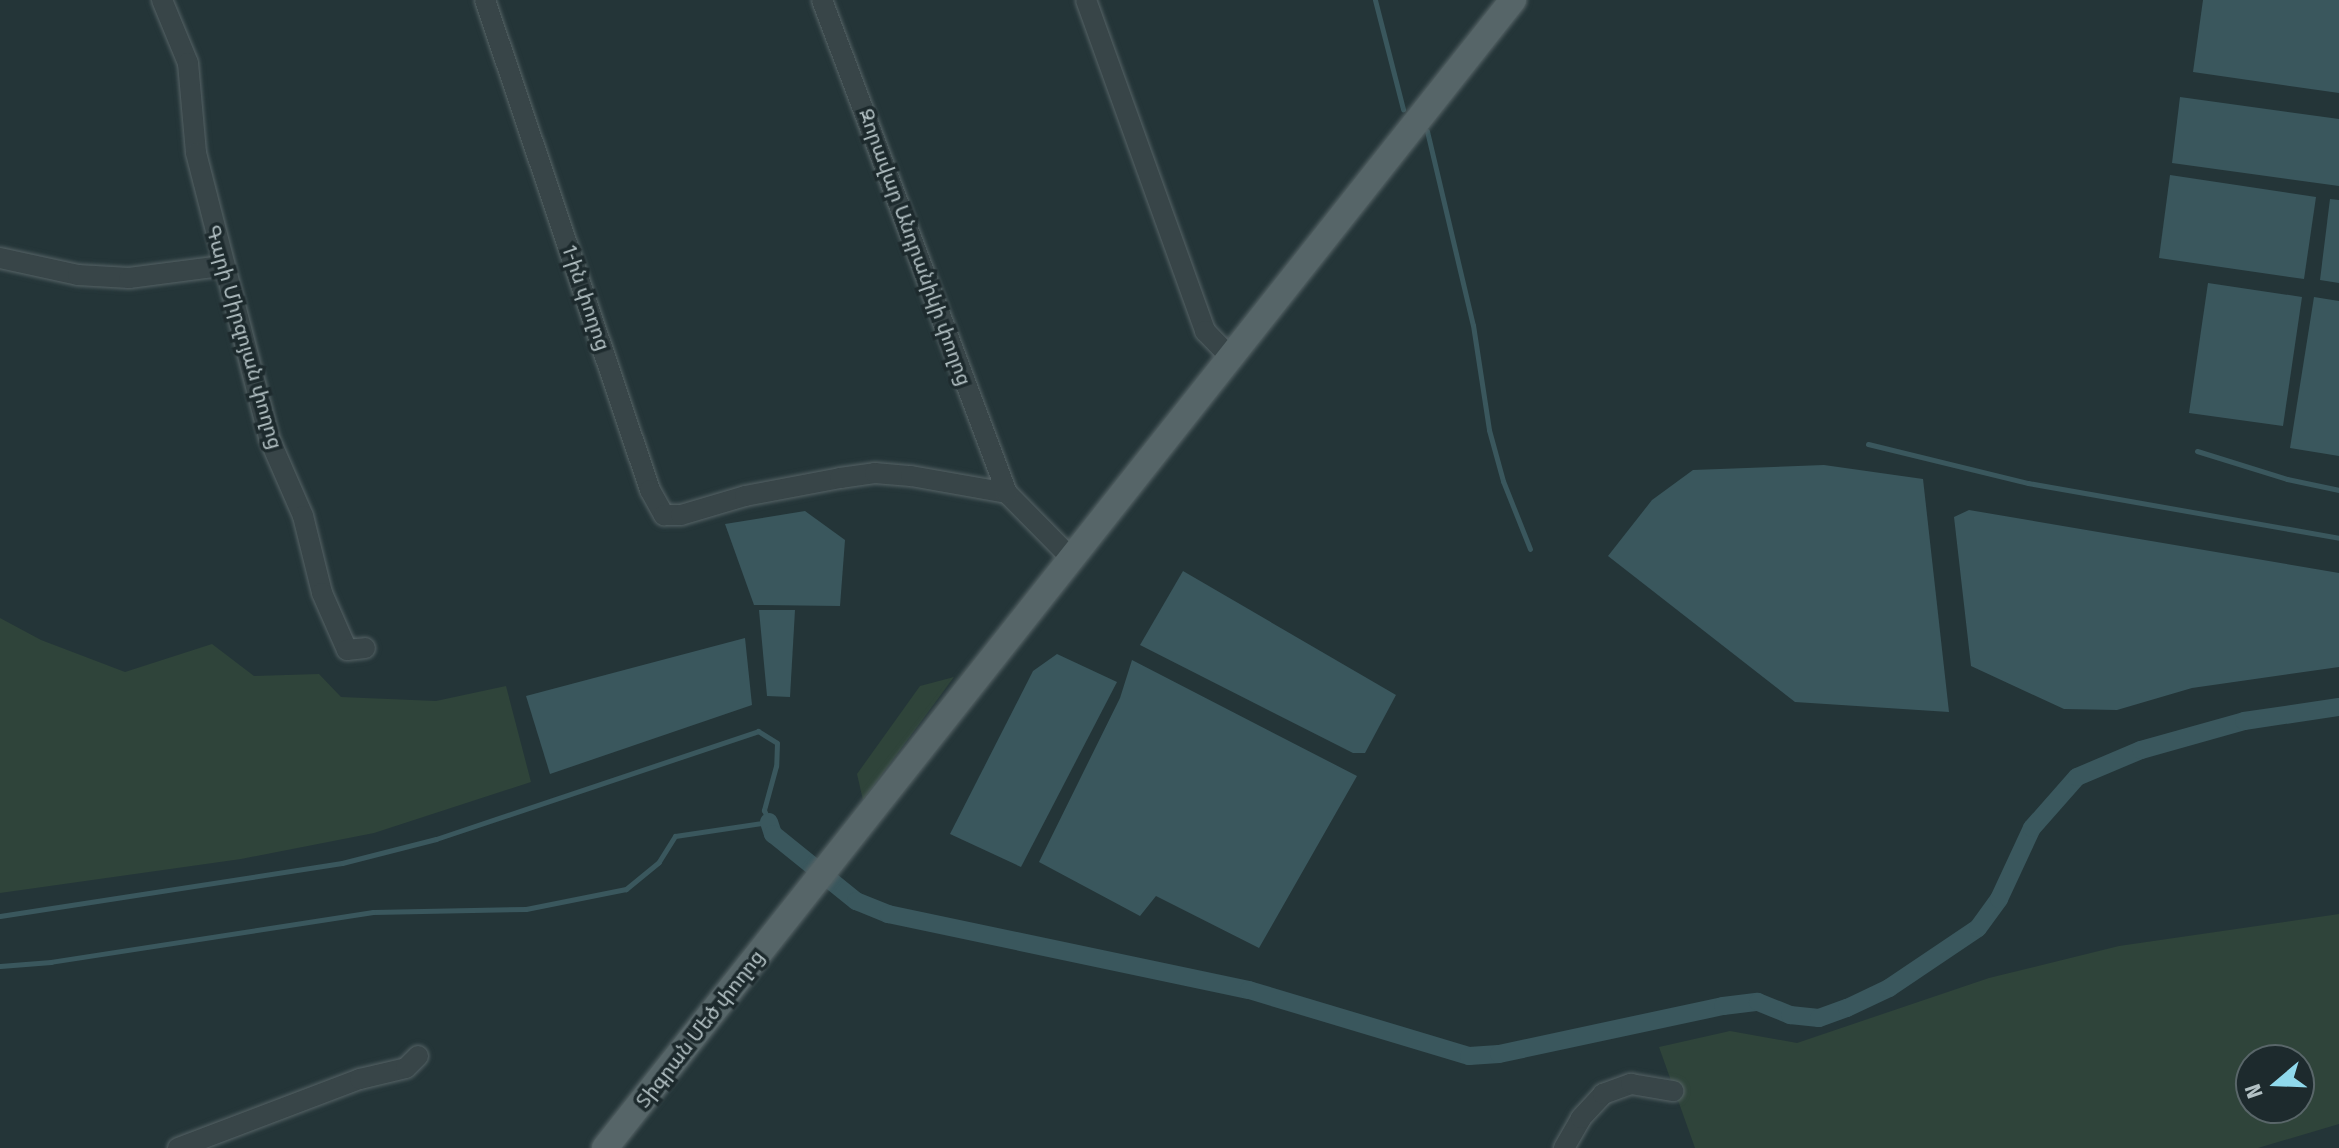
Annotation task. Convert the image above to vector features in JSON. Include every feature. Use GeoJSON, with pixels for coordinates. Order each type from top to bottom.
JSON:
{"type":"FeatureCollection","features":[{"type":"Feature","properties":{"kind":"main road","name":"Տիգրան Մեծ փողոց"},"geometry":{"type":"LineString","coordinates":[[605,1148],[1513,0]]}},
{"type":"Feature","properties":{"kind":"street","name":"Գարի Միրզոյան փողոց"},"geometry":{"type":"LineString","coordinates":[[162,0],[188,63],[196,153],[222,266],[269,438],[303,516],[322,593],[347,650],[365,648]]}},
{"type":"Feature","properties":{"kind":"street","name":"1-ին փողոց"},"geometry":{"type":"LineString","coordinates":[[485,0],[650,490],[664,515],[681,515],[745,496],[875,473],[1007,493]]}},
{"type":"Feature","properties":{"kind":"street","name":"Զորավար Անդրանիկի փողոց"},"geometry":{"type":"LineString","coordinates":[[822,0],[1007,493]]}},
{"type":"Feature","properties":{"kind":"street"},"geometry":{"type":"LineString","coordinates":[[1086,0],[1205,331],[1230,357]]}},
{"type":"Feature","properties":{"kind":"street"},"geometry":{"type":"LineString","coordinates":[[0,258],[78,275],[129,278],[222,266]]}},
{"type":"Feature","properties":{"kind":"street"},"geometry":{"type":"LineString","coordinates":[[1007,493],[1070,557]]}},
{"type":"Feature","properties":{"kind":"street"},"geometry":{"type":"LineString","coordinates":[[178,1148],[360,1079],[406,1068],[418,1056]]}},
{"type":"Feature","properties":{"kind":"street"},"geometry":{"type":"LineString","coordinates":[[1564,1148],[1581,1118],[1603,1094],[1631,1084],[1673,1091]]}},
{"type":"Feature","properties":{"kind":"green space"},"geometry":{"type":"Polygon","coordinates":[[[0,618],[41,640],[125,672],[212,644],[254,676],[319,674],[341,697],[436,701],[506,686],[531,782],[374,833],[241,859],[0,893],[0,618]]]}},
{"type":"Feature","properties":{"kind":"green space"},"geometry":{"type":"Polygon","coordinates":[[[954,677],[863,800],[857,774],[920,686],[954,677]]]}},
{"type":"Feature","properties":{"kind":"green space"},"geometry":{"type":"Polygon","coordinates":[[[2339,914],[2339,1124],[2258,1148],[1695,1148],[1659,1047],[1730,1031],[1797,1043],[1989,978],[2119,946],[2339,914]]]}},
{"type":"Feature","properties":{"kind":"water"},"geometry":{"type":"Polygon","coordinates":[[[2203,0],[2339,0],[2339,93],[2193,72],[2203,0]]]}},
{"type":"Feature","properties":{"kind":"water"},"geometry":{"type":"Polygon","coordinates":[[[2180,97],[2339,119],[2339,186],[2172,163],[2180,97]]]}},
{"type":"Feature","properties":{"kind":"water"},"geometry":{"type":"Polygon","coordinates":[[[2170,175],[2316,197],[2304,279],[2159,258],[2170,175]]]}},
{"type":"Feature","properties":{"kind":"water"},"geometry":{"type":"Polygon","coordinates":[[[2330,199],[2339,200],[2339,283],[2320,280],[2330,199]]]}},
{"type":"Feature","properties":{"kind":"water"},"geometry":{"type":"Polygon","coordinates":[[[2208,283],[2302,297],[2283,426],[2189,413],[2208,283]]]}},
{"type":"Feature","properties":{"kind":"water"},"geometry":{"type":"Polygon","coordinates":[[[2314,297],[2339,301],[2339,456],[2290,448],[2314,297]]]}},
{"type":"Feature","properties":{"kind":"water"},"geometry":{"type":"Polygon","coordinates":[[[1824,465],[1923,479],[1949,712],[1795,702],[1608,556],[1652,500],[1693,470],[1824,465]]]}},
{"type":"Feature","properties":{"kind":"water"},"geometry":{"type":"Polygon","coordinates":[[[1969,510],[2339,573],[2339,667],[2192,688],[2117,710],[2064,709],[1971,666],[1954,517],[1969,510]]]}},
{"type":"Feature","properties":{"kind":"water"},"geometry":{"type":"Polygon","coordinates":[[[805,511],[845,540],[840,606],[754,605],[725,524],[805,511]]]}},
{"type":"Feature","properties":{"kind":"water"},"geometry":{"type":"Polygon","coordinates":[[[1183,571],[1396,695],[1365,753],[1353,753],[1140,645],[1183,571]]]}},
{"type":"Feature","properties":{"kind":"water"},"geometry":{"type":"Polygon","coordinates":[[[759,610],[795,610],[790,697],[767,696],[759,610]]]}},
{"type":"Feature","properties":{"kind":"water"},"geometry":{"type":"Polygon","coordinates":[[[745,638],[752,705],[550,774],[526,696],[745,638]]]}},
{"type":"Feature","properties":{"kind":"water"},"geometry":{"type":"Polygon","coordinates":[[[1057,654],[1117,682],[1021,867],[950,834],[1033,671],[1057,654]]]}},
{"type":"Feature","properties":{"kind":"water"},"geometry":{"type":"Polygon","coordinates":[[[1132,660],[1357,776],[1259,948],[1156,896],[1140,916],[1039,862],[1120,698],[1132,660]]]}},
{"type":"Feature","properties":{"kind":"waterway"},"geometry":{"type":"LineString","coordinates":[[1375,0],[1403,109]]}},
{"type":"Feature","properties":{"kind":"waterway"},"geometry":{"type":"LineString","coordinates":[[1427,131],[1473,325],[1489,430],[1503,481],[1530,549]]}},
{"type":"Feature","properties":{"kind":"waterway"},"geometry":{"type":"LineString","coordinates":[[1868,444],[2028,483],[2339,538]]}},
{"type":"Feature","properties":{"kind":"waterway"},"geometry":{"type":"LineString","coordinates":[[2197,451],[2287,479],[2339,490]]}},
{"type":"Feature","properties":{"kind":"waterway"},"geometry":{"type":"LineString","coordinates":[[769,822],[773,834],[856,901],[888,914],[1249,990],[1469,1056],[1499,1054],[1723,1006],[1758,1002],[1790,1015],[1819,1018],[1847,1008],[1889,988],[1978,928],[1999,899],[2032,828],[2077,777],[2141,750],[2244,721],[2339,707]]}},
{"type":"Feature","properties":{"kind":"waterway"},"geometry":{"type":"LineString","coordinates":[[0,916],[342,863],[436,839],[758,731],[777,743],[776,766],[764,810],[769,822],[675,836],[659,862],[626,889],[526,909],[373,912],[51,962],[0,966]]}}]}
